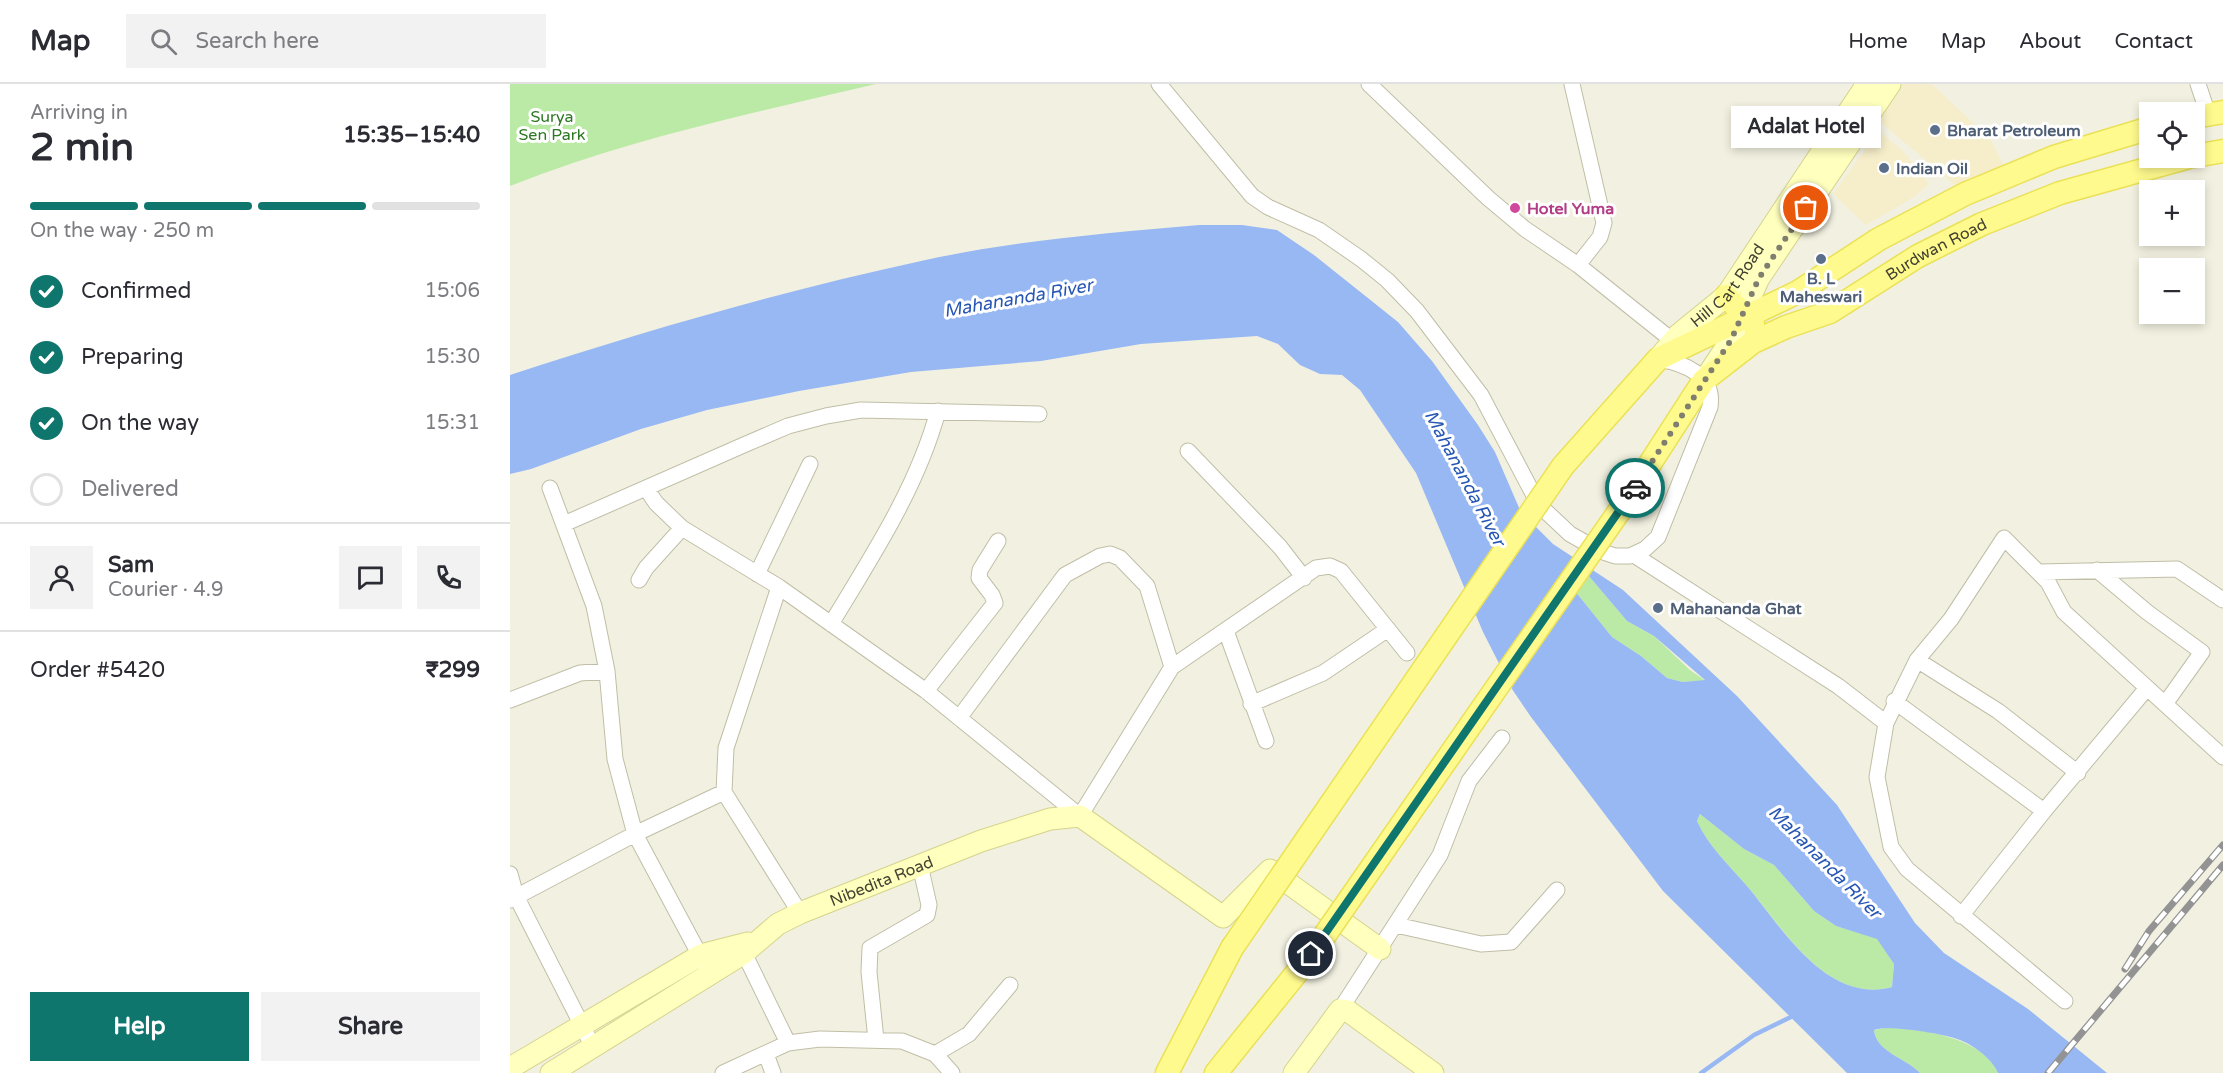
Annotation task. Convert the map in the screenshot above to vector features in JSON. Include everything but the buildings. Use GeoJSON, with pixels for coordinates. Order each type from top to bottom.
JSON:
{"type":"FeatureCollection","features":[{"type":"Feature","properties":{"kind":"main road"},"geometry":{"type":"LineString","coordinates":[[1743,317],[1798,292],[1880,239],[1965,194],[2054,157],[2139,131]]}},
{"type":"Feature","properties":{"kind":"main road"},"geometry":{"type":"LineString","coordinates":[[2205,154],[2223,151]]}},
{"type":"Feature","properties":{"kind":"main road","name":"Burdwan Road"},"geometry":{"type":"LineString","coordinates":[[1704,380],[1735,354],[1770,334],[1830,312],[1918,256],[2014,210],[2106,178],[2146,168]]}},
{"type":"Feature","properties":{"kind":"main road"},"geometry":{"type":"LineString","coordinates":[[1726,296],[1743,317],[1770,334]]}},
{"type":"Feature","properties":{"kind":"main road","name":"Hill Cart Road"},"geometry":{"type":"LineString","coordinates":[[1167,1073],[1232,948],[1563,466],[1658,359],[1743,317]]}},
{"type":"Feature","properties":{"kind":"main road","name":"Hill Cart Road"},"geometry":{"type":"LineString","coordinates":[[1216,1073],[1311,954],[1620,510],[1704,380]]}},
{"type":"Feature","properties":{"kind":"street"},"geometry":{"type":"LineString","coordinates":[[1159,84],[1252,196],[1268,207],[1319,230],[1348,250],[1387,280],[1417,311],[1481,395],[1533,496],[1548,514],[1570,534],[1600,551],[1615,556],[1634,555],[1658,537],[1681,486],[1710,407],[1710,397],[1704,380],[1686,366],[1658,359]]}},
{"type":"Feature","properties":{"kind":"street"},"geometry":{"type":"LineString","coordinates":[[1369,84],[1488,198],[1525,229],[1578,265],[1673,341]]}},
{"type":"Feature","properties":{"kind":"street"},"geometry":{"type":"LineString","coordinates":[[1572,84],[1604,223],[1600,237],[1578,265]]}},
{"type":"Feature","properties":{"kind":"street","name":"Hill Cart Road"},"geometry":{"type":"LineString","coordinates":[[1658,359],[1673,341],[1726,296],[1867,84]]}},
{"type":"Feature","properties":{"kind":"street","name":"Hill Cart Road"},"geometry":{"type":"LineString","coordinates":[[1704,380],[1743,317],[1759,278],[1890,84]]}},
{"type":"Feature","properties":{"kind":"street"},"geometry":{"type":"LineString","coordinates":[[2198,84],[2209,114]]}},
{"type":"Feature","properties":{"kind":"street"},"geometry":{"type":"LineString","coordinates":[[564,524],[756,439],[816,419],[861,410],[1039,414]]}},
{"type":"Feature","properties":{"kind":"street"},"geometry":{"type":"LineString","coordinates":[[831,624],[896,514],[929,444],[938,411]]}},
{"type":"Feature","properties":{"kind":"street"},"geometry":{"type":"LineString","coordinates":[[1188,451],[1280,547],[1304,578]]}},
{"type":"Feature","properties":{"kind":"street"},"geometry":{"type":"LineString","coordinates":[[757,574],[810,464]]}},
{"type":"Feature","properties":{"kind":"street"},"geometry":{"type":"LineString","coordinates":[[646,488],[656,503],[682,528],[779,587],[926,691],[1080,816],[1223,918],[1270,870],[1380,949]]}},
{"type":"Feature","properties":{"kind":"street"},"geometry":{"type":"LineString","coordinates":[[550,489],[594,606],[607,671],[615,759],[635,834],[705,965]]}},
{"type":"Feature","properties":{"kind":"street"},"geometry":{"type":"LineString","coordinates":[[639,580],[646,568],[682,528]]}},
{"type":"Feature","properties":{"kind":"street"},"geometry":{"type":"LineString","coordinates":[[2065,1001],[1907,869],[1891,847],[1876,777],[1886,723],[1894,701],[1917,660],[1951,619],[2004,538],[2048,582],[2064,612],[2223,757]]}},
{"type":"Feature","properties":{"kind":"street"},"geometry":{"type":"LineString","coordinates":[[926,691],[995,603],[979,578],[980,570],[998,541]]}},
{"type":"Feature","properties":{"kind":"street"},"geometry":{"type":"LineString","coordinates":[[959,718],[1065,575],[1100,556],[1110,554],[1120,558],[1148,586],[1172,667]]}},
{"type":"Feature","properties":{"kind":"street"},"geometry":{"type":"LineString","coordinates":[[1634,555],[1838,686],[1886,723]]}},
{"type":"Feature","properties":{"kind":"street"},"geometry":{"type":"LineString","coordinates":[[1080,816],[1172,667],[1316,568],[1330,566],[1341,571],[1407,653]]}},
{"type":"Feature","properties":{"kind":"street"},"geometry":{"type":"LineString","coordinates":[[2039,572],[2177,569],[2223,600]]}},
{"type":"Feature","properties":{"kind":"street"},"geometry":{"type":"LineString","coordinates":[[2097,570],[2147,612],[2202,652],[2165,704]]}},
{"type":"Feature","properties":{"kind":"street"},"geometry":{"type":"LineString","coordinates":[[779,587],[726,748],[724,792],[800,913]]}},
{"type":"Feature","properties":{"kind":"street"},"geometry":{"type":"LineString","coordinates":[[1251,704],[1323,673],[1388,629]]}},
{"type":"Feature","properties":{"kind":"street"},"geometry":{"type":"LineString","coordinates":[[1226,631],[1266,741]]}},
{"type":"Feature","properties":{"kind":"street"},"geometry":{"type":"LineString","coordinates":[[1917,660],[1998,711],[2078,773]]}},
{"type":"Feature","properties":{"kind":"street"},"geometry":{"type":"LineString","coordinates":[[510,700],[580,673],[607,671]]}},
{"type":"Feature","properties":{"kind":"street"},"geometry":{"type":"LineString","coordinates":[[1961,916],[2044,811],[2147,688]]}},
{"type":"Feature","properties":{"kind":"street"},"geometry":{"type":"LineString","coordinates":[[1894,701],[2044,811]]}},
{"type":"Feature","properties":{"kind":"street"},"geometry":{"type":"LineString","coordinates":[[1294,1073],[1340,1010],[1440,855],[1469,781],[1502,738]]}},
{"type":"Feature","properties":{"kind":"street"},"geometry":{"type":"LineString","coordinates":[[513,898],[635,834],[724,792]]}},
{"type":"Feature","properties":{"kind":"street","name":"Nibedita Road"},"geometry":{"type":"LineString","coordinates":[[751,947],[778,924],[800,913],[920,865],[981,841],[1050,819],[1080,816]]}},
{"type":"Feature","properties":{"kind":"street"},"geometry":{"type":"LineString","coordinates":[[876,1040],[869,972],[870,948],[927,915],[929,905],[920,865]]}},
{"type":"Feature","properties":{"kind":"street"},"geometry":{"type":"LineString","coordinates":[[510,874],[513,898],[593,1047]]}},
{"type":"Feature","properties":{"kind":"street"},"geometry":{"type":"LineString","coordinates":[[1396,925],[1481,944],[1511,942],[1557,890]]}},
{"type":"Feature","properties":{"kind":"street"},"geometry":{"type":"LineString","coordinates":[[510,1068],[650,983],[751,947],[788,1043]]}},
{"type":"Feature","properties":{"kind":"street"},"geometry":{"type":"LineString","coordinates":[[551,1073],[593,1047],[705,965]]}},
{"type":"Feature","properties":{"kind":"street"},"geometry":{"type":"LineString","coordinates":[[935,1054],[969,1034],[1010,985]]}},
{"type":"Feature","properties":{"kind":"street"},"geometry":{"type":"LineString","coordinates":[[1340,1010],[1348,1011],[1433,1073]]}},
{"type":"Feature","properties":{"kind":"street"},"geometry":{"type":"LineString","coordinates":[[723,1073],[788,1043],[820,1039],[902,1041],[935,1054],[952,1073]]}},
{"type":"Feature","properties":{"kind":"street"},"geometry":{"type":"LineString","coordinates":[[766,1054],[773,1073]]}},
{"type":"Feature","properties":{"kind":"shaded area","name":"Bharat Petroleum"},"geometry":{"type":"Polygon","coordinates":[[[1901,84],[1932,84],[1991,140],[2006,170],[1961,190],[1878,120],[1901,84]]]}},
{"type":"Feature","properties":{"kind":"shaded area","name":"Indian Oil"},"geometry":{"type":"Polygon","coordinates":[[[1879,131],[1903,151],[1929,184],[1914,197],[1866,225],[1833,194],[1879,131]]]}},
{"type":"Feature","properties":{"kind":"green space","name":"Surya Sen Park"},"geometry":{"type":"Polygon","coordinates":[[[510,84],[876,84],[645,141],[555,169],[510,186],[510,84]]]}},
{"type":"Feature","properties":{"kind":"green space"},"geometry":{"type":"Polygon","coordinates":[[[1588,575],[1627,621],[1654,636],[1690,670],[1706,681],[1683,682],[1667,678],[1641,656],[1612,637],[1575,591],[1588,575]]]}},
{"type":"Feature","properties":{"kind":"green space"},"geometry":{"type":"Polygon","coordinates":[[[1700,814],[1744,849],[1774,865],[1814,911],[1836,926],[1877,938],[1894,964],[1892,987],[1868,989],[1846,984],[1826,974],[1808,958],[1713,847],[1697,821],[1700,814]]]}},
{"type":"Feature","properties":{"kind":"green space"},"geometry":{"type":"Polygon","coordinates":[[[1890,1027],[1935,1033],[1966,1043],[1990,1061],[1998,1073],[1920,1073],[1886,1049],[1876,1038],[1874,1030],[1890,1027]]]}},
{"type":"Feature","properties":{"kind":"water","name":"Mahananda River"},"geometry":{"type":"Polygon","coordinates":[[[1199,225],[1242,225],[1277,230],[1314,255],[1398,322],[1432,361],[1478,425],[1495,452],[1520,510],[1531,522],[1553,544],[1623,590],[1737,696],[1837,805],[1915,923],[1944,953],[2028,1009],[2107,1073],[1998,1073],[1992,1063],[1982,1054],[1960,1040],[1930,1033],[1881,1028],[1874,1030],[1880,1044],[1920,1073],[1847,1073],[1663,891],[1531,717],[1512,689],[1483,632],[1416,473],[1360,390],[1342,375],[1320,374],[1300,365],[1278,344],[1257,336],[1141,344],[1041,361],[911,372],[799,391],[707,410],[641,429],[531,469],[510,474],[510,375],[714,313],[817,285],[921,261],[1024,243],[1199,225]],[[1588,575],[1575,591],[1612,637],[1641,656],[1667,678],[1683,682],[1705,680],[1654,636],[1627,621],[1588,575]],[[1700,814],[1697,821],[1713,847],[1790,940],[1808,958],[1826,974],[1846,984],[1868,989],[1892,987],[1894,964],[1877,939],[1836,926],[1814,911],[1774,865],[1744,849],[1700,814]]]}},
{"type":"Feature","properties":{"kind":"waterway"},"geometry":{"type":"LineString","coordinates":[[1701,1073],[1754,1035],[1795,1015]]}},
{"type":"Feature","properties":{"kind":"railway"},"geometry":{"type":"LineString","coordinates":[[2125,969],[2149,931],[2223,845]]}},
{"type":"Feature","properties":{"kind":"railway"},"geometry":{"type":"LineString","coordinates":[[2048,1073],[2223,865]]}},
{"type":"Feature","properties":{"kind":"way so far"},"geometry":{"type":"LineString","coordinates":[[1635,488],[1718,362],[1751,300],[1759,278],[1806,208]]}},
{"type":"Feature","properties":{"kind":"place","name":"Bharat Petroleum"},"geometry":{"type":"Point","coordinates":[1935,130]}},
{"type":"Feature","properties":{"kind":"place","name":"Indian Oil"},"geometry":{"type":"Point","coordinates":[1884,168]}},
{"type":"Feature","properties":{"kind":"place","name":"Hotel Yuma"},"geometry":{"type":"Point","coordinates":[1515,208]}},
{"type":"Feature","properties":{"kind":"place","name":"Adalat Hotel"},"geometry":{"type":"Point","coordinates":[1806,208]}},
{"type":"Feature","properties":{"kind":"place","name":"B. L Maheswari"},"geometry":{"type":"Point","coordinates":[1821,259]}},
{"type":"Feature","properties":{"kind":"place","name":"Mahananda Ghat"},"geometry":{"type":"Point","coordinates":[1658,608]}},
{"type":"Feature","properties":{"kind":"route"},"geometry":{"type":"LineString","coordinates":[[1311,954],[1635,488]]}}]}
